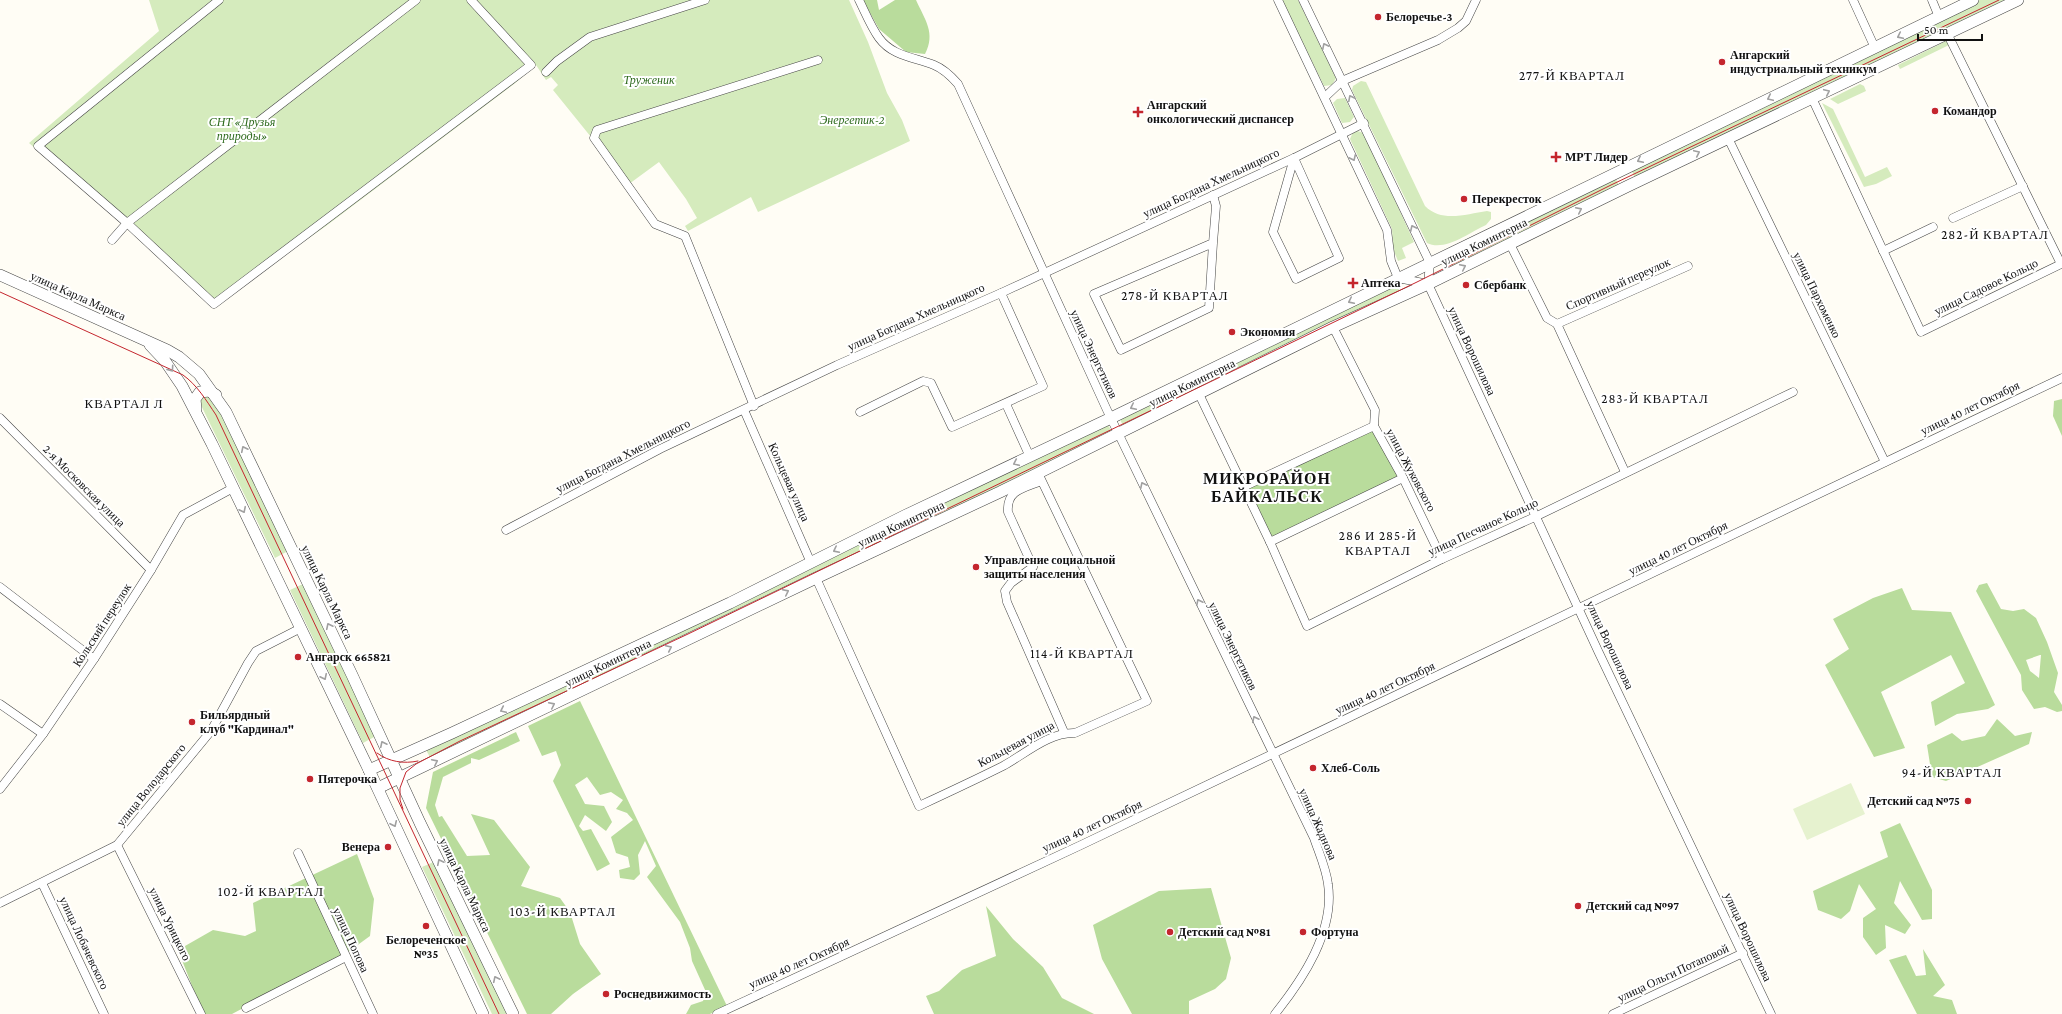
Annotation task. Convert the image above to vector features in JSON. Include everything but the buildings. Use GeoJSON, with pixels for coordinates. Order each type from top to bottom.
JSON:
{"type":"FeatureCollection","features":[{"type":"Feature","properties":{"kind":"street"},"geometry":{"type":"LineString","coordinates":[[219,0],[38,146],[127,223],[214,304],[530,65],[471,0]]}},
{"type":"Feature","properties":{"kind":"street"},"geometry":{"type":"LineString","coordinates":[[112,240],[127,223],[416,0]]}},
{"type":"Feature","properties":{"kind":"street"},"geometry":{"type":"LineString","coordinates":[[546,72],[557,61],[590,37],[705,0]]}},
{"type":"Feature","properties":{"kind":"street","name":"улица Энергетиков"},"geometry":{"type":"LineString","coordinates":[[859,0],[880,39],[890,48],[906,57],[934,64],[942,69],[958,84],[1043,273],[1272,754]]}},
{"type":"Feature","properties":{"kind":"street"},"geometry":{"type":"LineString","coordinates":[[1278,0],[1387,230],[1391,261],[1398,278],[1428,284],[1430,263],[1364,123],[1303,0]]}},
{"type":"Feature","properties":{"kind":"street"},"geometry":{"type":"LineString","coordinates":[[1325,97],[1342,81],[1448,34],[1466,21],[1476,0]]}},
{"type":"Feature","properties":{"kind":"street"},"geometry":{"type":"LineString","coordinates":[[1853,0],[1875,48]]}},
{"type":"Feature","properties":{"kind":"street"},"geometry":{"type":"LineString","coordinates":[[1932,0],[1939,16]]}},
{"type":"Feature","properties":{"kind":"street","name":"улица Коминтерна"},"geometry":{"type":"LineString","coordinates":[[369,770],[573,677],[811,563],[906,515],[1111,418],[1973,0]]}},
{"type":"Feature","properties":{"kind":"street","name":"улица Коминтерна"},"geometry":{"type":"LineString","coordinates":[[378,788],[400,779],[816,578],[1040,477],[1119,434],[1332,327],[1428,284],[1628,186],[2018,0]]}},
{"type":"Feature","properties":{"kind":"street","name":"улица Садовое Кольцо"},"geometry":{"type":"LineString","coordinates":[[1812,98],[1921,332],[2061,264],[1947,33]]}},
{"type":"Feature","properties":{"kind":"street"},"geometry":{"type":"LineString","coordinates":[[754,406],[685,236],[655,224],[594,138],[597,130],[818,60]]}},
{"type":"Feature","properties":{"kind":"street","name":"улица Богдана Хмельницкого"},"geometry":{"type":"LineString","coordinates":[[506,530],[660,449],[754,406],[837,365],[1001,293],[1294,158],[1364,123]]}},
{"type":"Feature","properties":{"kind":"street","name":"улица Пархоменко"},"geometry":{"type":"LineString","coordinates":[[1728,138],[1885,462]]}},
{"type":"Feature","properties":{"kind":"street"},"geometry":{"type":"LineString","coordinates":[[1294,158],[1339,258],[1296,279],[1273,232],[1294,158]]}},
{"type":"Feature","properties":{"kind":"street"},"geometry":{"type":"LineString","coordinates":[[1620,170],[1628,186]]}},
{"type":"Feature","properties":{"kind":"street"},"geometry":{"type":"LineString","coordinates":[[1953,218],[2023,186]]}},
{"type":"Feature","properties":{"kind":"street"},"geometry":{"type":"LineString","coordinates":[[1212,195],[1216,206],[1209,308],[1121,350],[1094,294],[1213,243]]}},
{"type":"Feature","properties":{"kind":"street"},"geometry":{"type":"LineString","coordinates":[[1883,251],[1933,227]]}},
{"type":"Feature","properties":{"kind":"street"},"geometry":{"type":"LineString","coordinates":[[1510,244],[1547,318],[1557,324],[1625,472]]}},
{"type":"Feature","properties":{"kind":"street","name":"Спортивный переулок"},"geometry":{"type":"LineString","coordinates":[[1557,324],[1688,266]]}},
{"type":"Feature","properties":{"kind":"street","name":"улица Карла Маркса"},"geometry":{"type":"LineString","coordinates":[[0,275],[167,350],[185,361],[199,374],[216,396],[226,412],[513,1014]]}},
{"type":"Feature","properties":{"kind":"street","name":"улица Ворошилова"},"geometry":{"type":"LineString","coordinates":[[1428,284],[1771,1014]]}},
{"type":"Feature","properties":{"kind":"street"},"geometry":{"type":"LineString","coordinates":[[860,412],[923,381],[931,383],[952,427],[1006,404],[1043,386],[1001,293]]}},
{"type":"Feature","properties":{"kind":"street","name":"улица Жуковского"},"geometry":{"type":"LineString","coordinates":[[1332,327],[1375,410],[1374,426],[1403,478],[1442,559]]}},
{"type":"Feature","properties":{"kind":"street","name":"улица Карла Маркса"},"geometry":{"type":"LineString","coordinates":[[145,340],[165,360],[182,386],[200,419],[378,788],[484,1014]]}},
{"type":"Feature","properties":{"kind":"street","name":"улица 40 лет Октября"},"geometry":{"type":"LineString","coordinates":[[717,1014],[888,936],[1580,609],[2062,378]]}},
{"type":"Feature","properties":{"kind":"street"},"geometry":{"type":"LineString","coordinates":[[200,419],[195,402],[197,394],[207,391],[216,396]]}},
{"type":"Feature","properties":{"kind":"street","name":"улица Песчаное Кольцо"},"geometry":{"type":"LineString","coordinates":[[1199,394],[1270,542],[1307,626],[1442,559],[1537,516],[1625,472],[1794,392]]}},
{"type":"Feature","properties":{"kind":"street"},"geometry":{"type":"LineString","coordinates":[[1006,404],[1030,457]]}},
{"type":"Feature","properties":{"kind":"street","name":"Кольцевая улица"},"geometry":{"type":"LineString","coordinates":[[744,410],[811,563]]}},
{"type":"Feature","properties":{"kind":"street","name":"2-я Московская улица"},"geometry":{"type":"LineString","coordinates":[[0,418],[151,570]]}},
{"type":"Feature","properties":{"kind":"street"},"geometry":{"type":"LineString","coordinates":[[1243,488],[1374,426]]}},
{"type":"Feature","properties":{"kind":"street"},"geometry":{"type":"LineString","coordinates":[[1040,477],[1012,494],[1007,503],[1008,512],[1033,567],[1011,583],[1005,591],[1007,602],[1064,732]]}},
{"type":"Feature","properties":{"kind":"street","name":"Кольцевая улица"},"geometry":{"type":"LineString","coordinates":[[816,578],[919,806],[1005,765],[1031,749],[1064,732],[1075,733],[1146,701],[1040,477]]}},
{"type":"Feature","properties":{"kind":"street"},"geometry":{"type":"LineString","coordinates":[[1270,542],[1403,478]]}},
{"type":"Feature","properties":{"kind":"street","name":"Кольский переулок"},"geometry":{"type":"LineString","coordinates":[[0,789],[43,734],[94,659],[184,515],[233,488]]}},
{"type":"Feature","properties":{"kind":"street"},"geometry":{"type":"LineString","coordinates":[[0,587],[94,659]]}},
{"type":"Feature","properties":{"kind":"street","name":"улица Володарского"},"geometry":{"type":"LineString","coordinates":[[0,903],[117,845],[211,731],[256,651],[301,628]]}},
{"type":"Feature","properties":{"kind":"street"},"geometry":{"type":"LineString","coordinates":[[0,704],[43,734]]}},
{"type":"Feature","properties":{"kind":"street","name":"улица Жаднова"},"geometry":{"type":"LineString","coordinates":[[1272,754],[1314,838],[1326,871],[1329,898],[1326,921],[1316,950],[1304,974],[1275,1014]]}},
{"type":"Feature","properties":{"kind":"street","name":"улица Урицкого"},"geometry":{"type":"LineString","coordinates":[[117,845],[201,1014]]}},
{"type":"Feature","properties":{"kind":"street","name":"улица Попова"},"geometry":{"type":"LineString","coordinates":[[298,853],[373,1014]]}},
{"type":"Feature","properties":{"kind":"street","name":"улица Лобачевского"},"geometry":{"type":"LineString","coordinates":[[42,883],[104,1014]]}},
{"type":"Feature","properties":{"kind":"street","name":"улица Ольги Потаповой"},"geometry":{"type":"LineString","coordinates":[[1613,1014],[1743,953]]}},
{"type":"Feature","properties":{"kind":"street"},"geometry":{"type":"LineString","coordinates":[[246,1008],[346,957]]}},
{"type":"Feature","properties":{"kind":"green space"},"geometry":{"type":"Polygon","coordinates":[[[149,0],[849,0],[868,42],[887,93],[902,120],[910,141],[758,212],[751,197],[688,231],[685,226],[697,218],[686,199],[659,162],[629,184],[553,90],[558,85],[551,77],[546,80],[536,65],[514,84],[326,226],[214,304],[29,143],[159,31],[149,0]]]}},
{"type":"Feature","properties":{"kind":"green space"},"geometry":{"type":"Polygon","coordinates":[[[863,0],[877,0],[879,10],[895,0],[916,0],[926,20],[929,33],[930,40],[925,54],[906,52],[879,29],[863,0]]]}},
{"type":"Feature","properties":{"kind":"green space"},"geometry":{"type":"Polygon","coordinates":[[[1282,0],[1298,0],[1336,78],[1332,85],[1324,86],[1282,0]]]}},
{"type":"Feature","properties":{"kind":"green space"},"geometry":{"type":"Polygon","coordinates":[[[1979,0],[2005,0],[1635,178],[1631,169],[1979,0]]]}},
{"type":"Feature","properties":{"kind":"green space"},"geometry":{"type":"Polygon","coordinates":[[[1946,41],[1949,45],[1900,69],[1898,65],[1946,41]]]}},
{"type":"Feature","properties":{"kind":"green space"},"geometry":{"type":"Polygon","coordinates":[[[1361,81],[1366,82],[1425,206],[1432,211],[1447,216],[1487,211],[1491,212],[1491,219],[1486,225],[1449,243],[1434,245],[1427,243],[1352,90],[1353,86],[1361,81]]]}},
{"type":"Feature","properties":{"kind":"green space"},"geometry":{"type":"Polygon","coordinates":[[[1860,84],[1864,86],[1866,91],[1838,104],[1830,99],[1860,84]]]}},
{"type":"Feature","properties":{"kind":"green space"},"geometry":{"type":"Polygon","coordinates":[[[1345,98],[1354,117],[1350,122],[1342,123],[1333,103],[1337,99],[1345,98]]]}},
{"type":"Feature","properties":{"kind":"green space"},"geometry":{"type":"Polygon","coordinates":[[[1822,103],[1833,109],[1865,177],[1887,167],[1892,176],[1876,184],[1864,187],[1822,103]]]}},
{"type":"Feature","properties":{"kind":"green space"},"geometry":{"type":"Polygon","coordinates":[[[1354,130],[1364,133],[1414,242],[1402,248],[1406,258],[1398,261],[1393,249],[1392,229],[1350,139],[1354,130]]]}},
{"type":"Feature","properties":{"kind":"green space"},"geometry":{"type":"Polygon","coordinates":[[[1615,177],[1619,186],[1452,267],[1448,258],[1615,177]]]}},
{"type":"Feature","properties":{"kind":"green space"},"geometry":{"type":"Polygon","coordinates":[[[1396,284],[1400,292],[1123,426],[1119,417],[1396,284]]]}},
{"type":"Feature","properties":{"kind":"green space"},"geometry":{"type":"Polygon","coordinates":[[[204,393],[215,399],[288,551],[275,558],[198,399],[204,393]]]}},
{"type":"Feature","properties":{"kind":"green space"},"geometry":{"type":"Polygon","coordinates":[[[2062,399],[2062,436],[2053,416],[2054,401],[2062,399]]]}},
{"type":"Feature","properties":{"kind":"green space"},"geometry":{"type":"Polygon","coordinates":[[[1107,423],[1112,432],[920,524],[915,514],[1107,423]]]}},
{"type":"Feature","properties":{"kind":"green space"},"geometry":{"type":"Polygon","coordinates":[[[1374,426],[1402,479],[1270,542],[1244,487],[1374,426]]]}},
{"type":"Feature","properties":{"kind":"green space"},"geometry":{"type":"Polygon","coordinates":[[[896,524],[900,533],[584,685],[580,676],[896,524]]]}},
{"type":"Feature","properties":{"kind":"green space"},"geometry":{"type":"Polygon","coordinates":[[[1987,583],[2001,609],[2013,611],[2024,609],[2036,618],[2047,642],[2058,673],[2054,692],[2062,705],[2062,711],[2057,712],[2045,707],[2034,709],[2022,690],[2021,675],[1976,591],[1979,585],[1987,583]],[[2041,655],[2026,660],[2030,671],[2039,678],[2041,655]]]}},
{"type":"Feature","properties":{"kind":"green space"},"geometry":{"type":"Polygon","coordinates":[[[303,584],[376,736],[363,743],[290,590],[303,584]]]}},
{"type":"Feature","properties":{"kind":"green space"},"geometry":{"type":"Polygon","coordinates":[[[1902,588],[1912,610],[1951,612],[1995,705],[1988,709],[1957,714],[1935,726],[1931,702],[1965,683],[1951,655],[1881,692],[1905,748],[1874,757],[1825,665],[1849,649],[1833,619],[1873,598],[1902,588]]]}},
{"type":"Feature","properties":{"kind":"green space"},"geometry":{"type":"Polygon","coordinates":[[[570,681],[575,690],[431,759],[426,750],[570,681]]]}},
{"type":"Feature","properties":{"kind":"green space"},"geometry":{"type":"Polygon","coordinates":[[[580,701],[727,1006],[710,1014],[686,1014],[691,1005],[703,1001],[706,992],[692,961],[690,948],[680,922],[647,877],[656,866],[645,841],[638,855],[640,874],[634,880],[620,878],[619,870],[630,867],[628,857],[616,853],[611,837],[633,820],[627,813],[616,809],[623,800],[611,792],[600,795],[587,777],[575,785],[585,804],[604,806],[612,822],[606,831],[585,815],[579,826],[583,831],[591,829],[610,864],[597,871],[553,781],[561,765],[556,751],[542,756],[528,726],[580,701]]]}},
{"type":"Feature","properties":{"kind":"green space"},"geometry":{"type":"Polygon","coordinates":[[[1997,719],[2015,736],[2032,732],[2029,744],[1946,781],[1932,777],[1927,745],[1952,733],[1962,741],[1985,736],[1997,719]]]}},
{"type":"Feature","properties":{"kind":"green space"},"geometry":{"type":"Polygon","coordinates":[[[516,732],[520,741],[479,760],[471,758],[471,763],[443,777],[435,805],[439,817],[442,816],[467,856],[490,855],[471,814],[494,820],[530,867],[521,886],[560,898],[570,912],[580,944],[601,974],[573,994],[551,1014],[527,1014],[426,808],[433,772],[516,732]]]}},
{"type":"Feature","properties":{"kind":"green space"},"geometry":{"type":"Polygon","coordinates":[[[1851,783],[1865,814],[1807,840],[1793,809],[1851,783]]]}},
{"type":"Feature","properties":{"kind":"green space"},"geometry":{"type":"Polygon","coordinates":[[[1900,823],[1932,890],[1932,919],[1922,920],[1900,881],[1894,903],[1911,925],[1905,934],[1885,925],[1886,948],[1876,955],[1863,937],[1863,918],[1876,909],[1859,884],[1850,911],[1841,919],[1818,910],[1813,891],[1888,857],[1880,832],[1900,823]]]}},
{"type":"Feature","properties":{"kind":"green space"},"geometry":{"type":"Polygon","coordinates":[[[357,854],[374,899],[370,936],[348,952],[232,1014],[203,1014],[178,950],[213,930],[245,936],[256,931],[253,903],[357,854]]]}},
{"type":"Feature","properties":{"kind":"green space"},"geometry":{"type":"Polygon","coordinates":[[[436,861],[507,1014],[492,1014],[422,867],[436,861]]]}},
{"type":"Feature","properties":{"kind":"green space"},"geometry":{"type":"Polygon","coordinates":[[[1211,888],[1231,958],[1226,979],[1215,989],[1189,1001],[1189,1014],[1132,1014],[1102,959],[1093,925],[1159,891],[1211,888]]]}},
{"type":"Feature","properties":{"kind":"green space"},"geometry":{"type":"Polygon","coordinates":[[[986,906],[1013,939],[1043,967],[1062,998],[1094,1014],[934,1014],[926,996],[939,991],[962,970],[996,956],[986,906]]]}},
{"type":"Feature","properties":{"kind":"green space"},"geometry":{"type":"Polygon","coordinates":[[[1923,949],[1945,985],[1933,996],[1952,1000],[1957,1014],[1917,1014],[1889,960],[1906,955],[1916,976],[1926,975],[1923,949]]]}},
{"type":"Feature","properties":{"kind":"tram line"},"geometry":{"type":"LineString","coordinates":[[403,809],[400,800],[400,788],[406,772],[416,764],[460,741],[688,634],[1417,282],[1611,185],[1999,0]]}},
{"type":"Feature","properties":{"kind":"tram line"},"geometry":{"type":"LineString","coordinates":[[0,292],[183,375],[193,383],[205,398],[216,415],[499,1014]]}},
{"type":"Feature","properties":{"kind":"tram line"},"geometry":{"type":"LineString","coordinates":[[377,753],[397,762],[418,761]]}},
{"type":"Feature","properties":{"kind":"place","name":"Белоречье-3"},"geometry":{"type":"Point","coordinates":[1378,17]}},
{"type":"Feature","properties":{"kind":"place","name":"Ангарский индустриальный техникум"},"geometry":{"type":"Point","coordinates":[1722,62]}},
{"type":"Feature","properties":{"kind":"place","name":"Командор"},"geometry":{"type":"Point","coordinates":[1935,111]}},
{"type":"Feature","properties":{"kind":"place","name":"Ангарский онкологический диспансер"},"geometry":{"type":"Point","coordinates":[1138,112]}},
{"type":"Feature","properties":{"kind":"place","name":"МРТ Лидер"},"geometry":{"type":"Point","coordinates":[1556,157]}},
{"type":"Feature","properties":{"kind":"place","name":"Перекресток"},"geometry":{"type":"Point","coordinates":[1464,199]}},
{"type":"Feature","properties":{"kind":"place","name":"Аптека"},"geometry":{"type":"Point","coordinates":[1353,283]}},
{"type":"Feature","properties":{"kind":"place","name":"Сбербанк"},"geometry":{"type":"Point","coordinates":[1466,285]}},
{"type":"Feature","properties":{"kind":"place","name":"Экономия"},"geometry":{"type":"Point","coordinates":[1232,332]}},
{"type":"Feature","properties":{"kind":"place","name":"Управление социальной защиты населения"},"geometry":{"type":"Point","coordinates":[976,567]}},
{"type":"Feature","properties":{"kind":"place","name":"Ангарск 665821"},"geometry":{"type":"Point","coordinates":[298,657]}},
{"type":"Feature","properties":{"kind":"place","name":"Бильярдный клуб \"Кардинал\""},"geometry":{"type":"Point","coordinates":[192,722]}},
{"type":"Feature","properties":{"kind":"place","name":"Хлеб-Соль"},"geometry":{"type":"Point","coordinates":[1313,768]}},
{"type":"Feature","properties":{"kind":"place","name":"Пятерочка"},"geometry":{"type":"Point","coordinates":[310,779]}},
{"type":"Feature","properties":{"kind":"place","name":"Детский сад №75"},"geometry":{"type":"Point","coordinates":[1968,801]}},
{"type":"Feature","properties":{"kind":"place","name":"Венера"},"geometry":{"type":"Point","coordinates":[388,847]}},
{"type":"Feature","properties":{"kind":"place","name":"Детский сад №97"},"geometry":{"type":"Point","coordinates":[1578,906]}},
{"type":"Feature","properties":{"kind":"place","name":"Белореченское №35"},"geometry":{"type":"Point","coordinates":[426,926]}},
{"type":"Feature","properties":{"kind":"place","name":"Детский сад №81"},"geometry":{"type":"Point","coordinates":[1170,932]}},
{"type":"Feature","properties":{"kind":"place","name":"Фортуна"},"geometry":{"type":"Point","coordinates":[1303,932]}},
{"type":"Feature","properties":{"kind":"place","name":"Роснедвижимость"},"geometry":{"type":"Point","coordinates":[606,994]}},
{"type":"Feature","properties":{"kind":"district","name":"277-Й КВАРТАЛ"},"geometry":{"type":"Point","coordinates":[1572,75]}},
{"type":"Feature","properties":{"kind":"district","name":"282-Й КВАРТАЛ"},"geometry":{"type":"Point","coordinates":[1995,234]}},
{"type":"Feature","properties":{"kind":"district","name":"278-Й КВАРТАЛ"},"geometry":{"type":"Point","coordinates":[1175,295]}},
{"type":"Feature","properties":{"kind":"district","name":"283-Й КВАРТАЛ"},"geometry":{"type":"Point","coordinates":[1655,398]}},
{"type":"Feature","properties":{"kind":"district","name":"КВАРТАЛ Л"},"geometry":{"type":"Point","coordinates":[124,403]}},
{"type":"Feature","properties":{"kind":"district","name":"МИКРОРАЙОН БАЙКАЛЬСК"},"geometry":{"type":"Point","coordinates":[1267,487]}},
{"type":"Feature","properties":{"kind":"district","name":"286 И 285-Й КВАРТАЛ"},"geometry":{"type":"Point","coordinates":[1378,542]}},
{"type":"Feature","properties":{"kind":"district","name":"114-Й КВАРТАЛ"},"geometry":{"type":"Point","coordinates":[1082,653]}},
{"type":"Feature","properties":{"kind":"district","name":"94-Й КВАРТАЛ"},"geometry":{"type":"Point","coordinates":[1952,772]}},
{"type":"Feature","properties":{"kind":"district","name":"102-Й КВАРТАЛ"},"geometry":{"type":"Point","coordinates":[271,891]}},
{"type":"Feature","properties":{"kind":"district","name":"103-Й КВАРТАЛ"},"geometry":{"type":"Point","coordinates":[563,911]}},
{"type":"Feature","properties":{"kind":"park label","name":"Труженик"},"geometry":{"type":"Point","coordinates":[649,80]}},
{"type":"Feature","properties":{"kind":"park label","name":"Энергетик-2"},"geometry":{"type":"Point","coordinates":[852,120]}},
{"type":"Feature","properties":{"kind":"park label","name":"СНТ «Друзья природы»"},"geometry":{"type":"Point","coordinates":[242,129]}}]}
